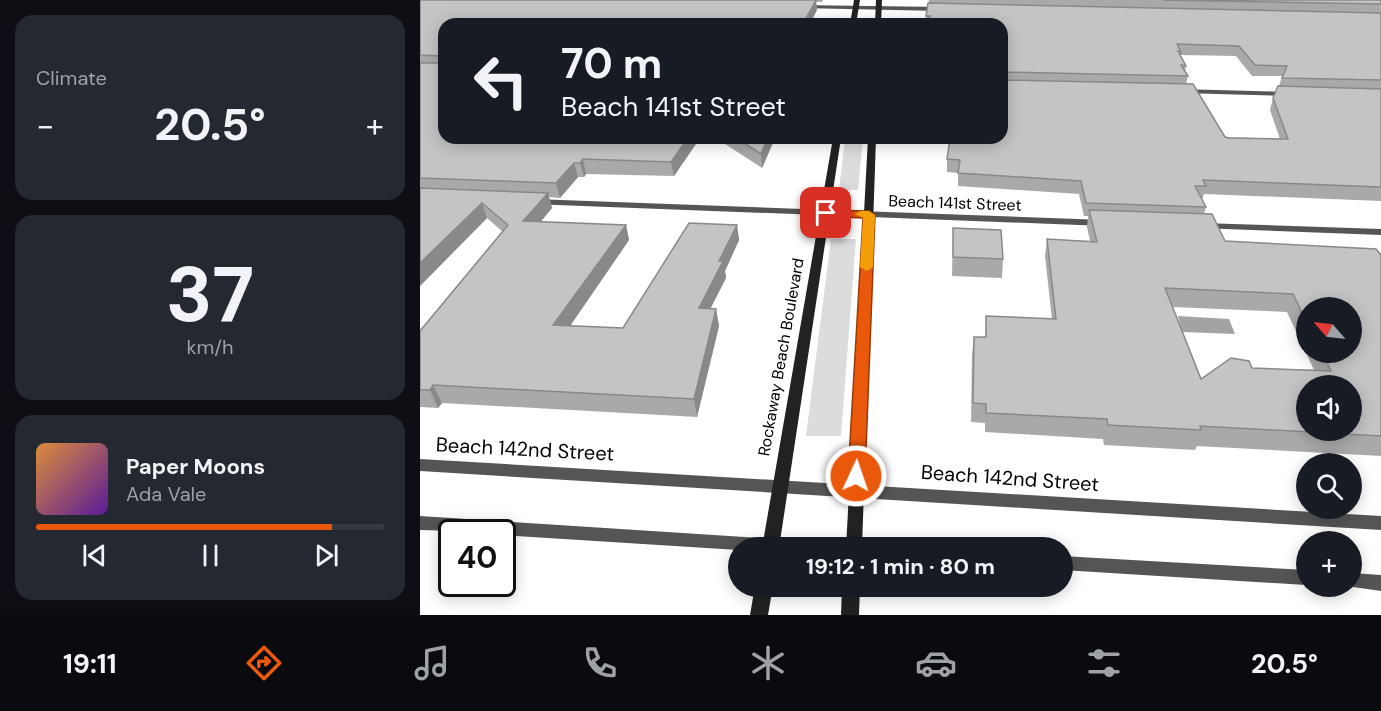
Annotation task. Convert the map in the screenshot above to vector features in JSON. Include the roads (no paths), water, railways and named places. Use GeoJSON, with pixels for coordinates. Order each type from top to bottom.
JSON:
{"type":"FeatureCollection","features":[{"type":"Feature","properties":{"kind":"street"},"geometry":{"type":"LineString","coordinates":[[795,6],[879,4],[947,9]]}},
{"type":"Feature","properties":{"kind":"street"},"geometry":{"type":"LineString","coordinates":[[1168,91],[1298,94]]}},
{"type":"Feature","properties":{"kind":"street","name":"Rockaway Beach Boulevard"},"geometry":{"type":"LineString","coordinates":[[771,537],[836,144]]}},
{"type":"Feature","properties":{"kind":"street"},"geometry":{"type":"LineString","coordinates":[[854,537],[872,144]]}},
{"type":"Feature","properties":{"kind":"street","name":"Beach 141st Street"},"geometry":{"type":"LineString","coordinates":[[526,202],[1119,223]]}},
{"type":"Feature","properties":{"kind":"street"},"geometry":{"type":"LineString","coordinates":[[1190,226],[1381,232]]}},
{"type":"Feature","properties":{"kind":"street","name":"Beach 142nd Street"},"geometry":{"type":"LineString","coordinates":[[420,465],[1381,524]]}},
{"type":"Feature","properties":{"kind":"street"},"geometry":{"type":"LineString","coordinates":[[420,523],[728,543]]}},
{"type":"Feature","properties":{"kind":"street"},"geometry":{"type":"LineString","coordinates":[[1073,564],[1296,577]]}},
{"type":"Feature","properties":{"kind":"street"},"geometry":{"type":"LineString","coordinates":[[1362,582],[1381,583]]}},
{"type":"Feature","properties":{"kind":"street"},"geometry":{"type":"LineString","coordinates":[[759,615],[762,597]]}},
{"type":"Feature","properties":{"kind":"street"},"geometry":{"type":"LineString","coordinates":[[850,615],[851,597]]}}]}
